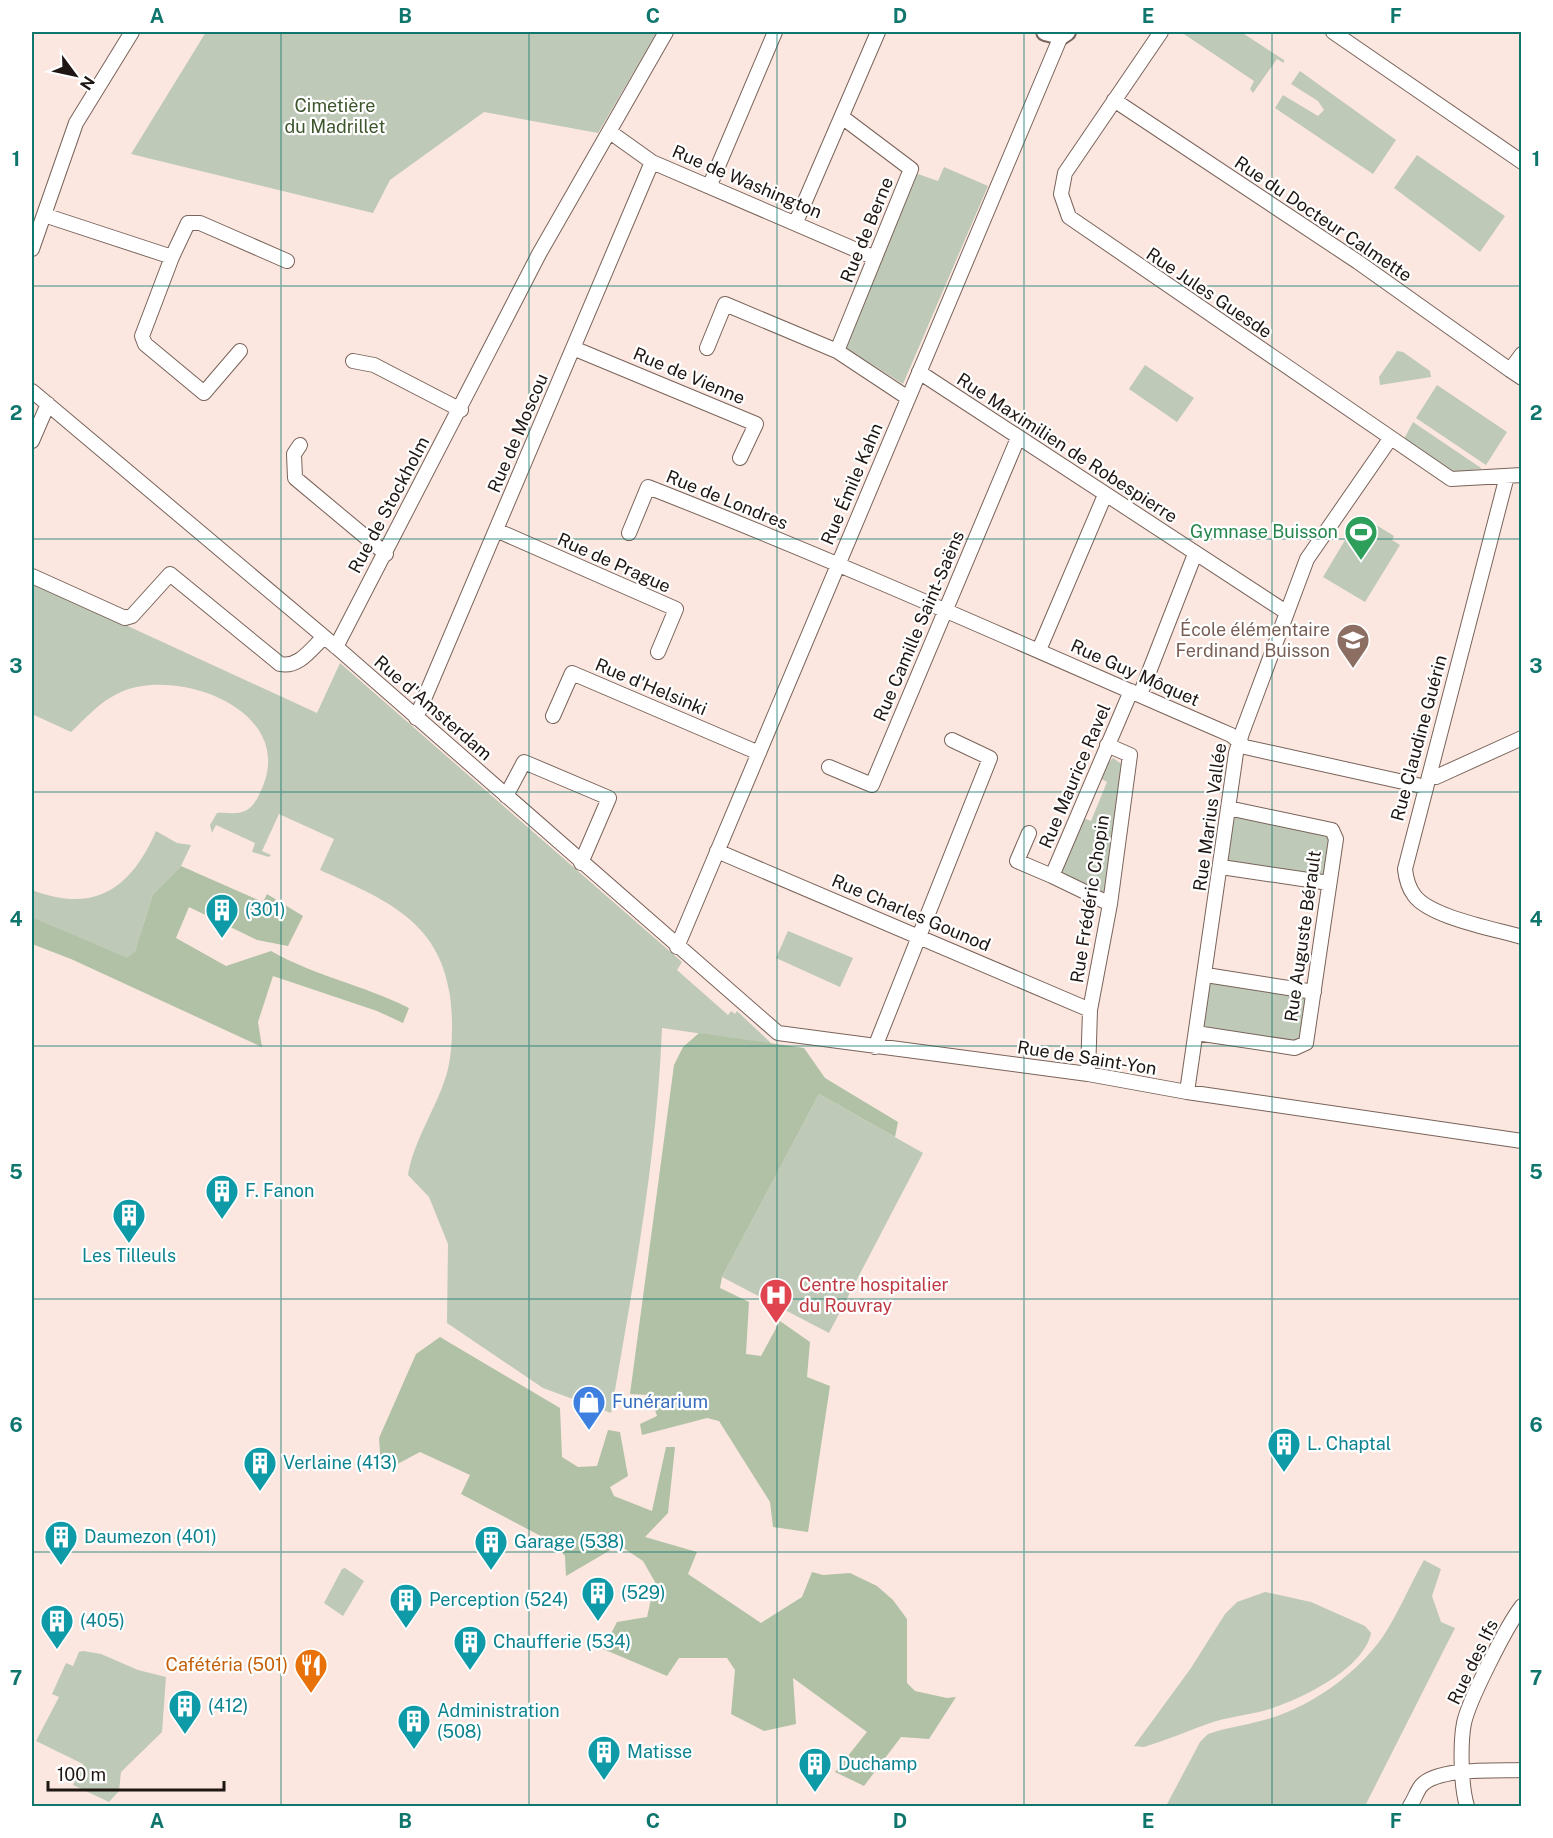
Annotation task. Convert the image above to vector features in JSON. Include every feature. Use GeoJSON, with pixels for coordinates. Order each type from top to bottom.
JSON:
{"type":"FeatureCollection","features":[{"type":"Feature","properties":{"kind":"street"},"geometry":{"type":"LineString","coordinates":[[32,249],[40,211],[76,123],[132,32]]}},
{"type":"Feature","properties":{"kind":"street","name":"Rue de Stockholm"},"geometry":{"type":"LineString","coordinates":[[336,647],[461,410],[539,254],[666,32]]}},
{"type":"Feature","properties":{"kind":"street"},"geometry":{"type":"LineString","coordinates":[[710,185],[775,32]]}},
{"type":"Feature","properties":{"kind":"street"},"geometry":{"type":"LineString","coordinates":[[796,222],[878,32]]}},
{"type":"Feature","properties":{"kind":"street","name":"Rue Jules Guesde"},"geometry":{"type":"LineString","coordinates":[[1161,32],[1065,173],[1061,194],[1069,217],[1390,439],[1451,478],[1521,475]]}},
{"type":"Feature","properties":{"kind":"street"},"geometry":{"type":"LineString","coordinates":[[1333,32],[1521,162]]}},
{"type":"Feature","properties":{"kind":"street","name":"Rue Émile Kahn"},"geometry":{"type":"LineString","coordinates":[[677,946],[919,372],[1058,33]]}},
{"type":"Feature","properties":{"kind":"street","name":"Rue du Docteur Calmette"},"geometry":{"type":"LineString","coordinates":[[1114,100],[1358,262],[1516,374]]}},
{"type":"Feature","properties":{"kind":"street","name":"Rue de Berne"},"geometry":{"type":"LineString","coordinates":[[837,351],[911,169],[842,117]]}},
{"type":"Feature","properties":{"kind":"street","name":"Rue de Washington"},"geometry":{"type":"LineString","coordinates":[[610,132],[652,162],[796,222],[875,258]]}},
{"type":"Feature","properties":{"kind":"street","name":"Rue de Moscou"},"geometry":{"type":"LineString","coordinates":[[416,718],[652,162]]}},
{"type":"Feature","properties":{"kind":"street"},"geometry":{"type":"LineString","coordinates":[[40,211],[171,258]]}},
{"type":"Feature","properties":{"kind":"street"},"geometry":{"type":"LineString","coordinates":[[240,351],[204,393],[145,344],[142,336],[171,258],[188,223],[200,223],[287,261]]}},
{"type":"Feature","properties":{"kind":"street"},"geometry":{"type":"LineString","coordinates":[[707,348],[725,304],[837,351],[908,398]]}},
{"type":"Feature","properties":{"kind":"street","name":"Rue de Vienne"},"geometry":{"type":"LineString","coordinates":[[573,348],[756,424],[740,458]]}},
{"type":"Feature","properties":{"kind":"street"},"geometry":{"type":"LineString","coordinates":[[1516,374],[1521,354]]}},
{"type":"Feature","properties":{"kind":"street"},"geometry":{"type":"LineString","coordinates":[[353,361],[374,365],[461,410]]}},
{"type":"Feature","properties":{"kind":"street","name":"Rue Maximilien de Robespierre"},"geometry":{"type":"LineString","coordinates":[[919,372],[1286,612]]}},
{"type":"Feature","properties":{"kind":"street"},"geometry":{"type":"LineString","coordinates":[[32,391],[336,647]]}},
{"type":"Feature","properties":{"kind":"street"},"geometry":{"type":"LineString","coordinates":[[32,441],[48,404]]}},
{"type":"Feature","properties":{"kind":"street","name":"Rue Camille Saint-Saëns"},"geometry":{"type":"LineString","coordinates":[[829,767],[872,785],[1018,438]]}},
{"type":"Feature","properties":{"kind":"street","name":"Rue Marius Vallée"},"geometry":{"type":"LineString","coordinates":[[1187,1092],[1239,742],[1281,634],[1286,612],[1306,559],[1390,439]]}},
{"type":"Feature","properties":{"kind":"street"},"geometry":{"type":"LineString","coordinates":[[300,445],[294,454],[295,478],[386,554]]}},
{"type":"Feature","properties":{"kind":"street","name":"Rue Claudine Guérin"},"geometry":{"type":"LineString","coordinates":[[1507,476],[1405,869],[1407,882],[1415,897],[1436,911],[1521,937]]}},
{"type":"Feature","properties":{"kind":"street","name":"Rue de Londres"},"geometry":{"type":"LineString","coordinates":[[629,533],[648,487],[838,565]]}},
{"type":"Feature","properties":{"kind":"street"},"geometry":{"type":"LineString","coordinates":[[1039,650],[1104,495]]}},
{"type":"Feature","properties":{"kind":"street","name":"Rue de Prague"},"geometry":{"type":"LineString","coordinates":[[496,530],[676,609],[658,652]]}},
{"type":"Feature","properties":{"kind":"street","name":"Rue Maurice Ravel"},"geometry":{"type":"LineString","coordinates":[[1052,876],[1107,745],[1135,693],[1195,554]]}},
{"type":"Feature","properties":{"kind":"street","name":"Rue Guy Môquet"},"geometry":{"type":"LineString","coordinates":[[838,565],[1231,735],[1245,747],[1267,754],[1427,781]]}},
{"type":"Feature","properties":{"kind":"street"},"geometry":{"type":"LineString","coordinates":[[32,576],[125,618],[132,616],[170,574],[279,664],[297,664],[324,637]]}},
{"type":"Feature","properties":{"kind":"street","name":"Rue d'Amsterdam"},"geometry":{"type":"LineString","coordinates":[[336,647],[677,946]]}},
{"type":"Feature","properties":{"kind":"street","name":"Rue d'Helsinki"},"geometry":{"type":"LineString","coordinates":[[553,717],[572,673],[759,753]]}},
{"type":"Feature","properties":{"kind":"street"},"geometry":{"type":"LineString","coordinates":[[1427,781],[1521,738]]}},
{"type":"Feature","properties":{"kind":"street"},"geometry":{"type":"LineString","coordinates":[[874,1047],[990,758],[952,740]]}},
{"type":"Feature","properties":{"kind":"street","name":"Rue Frédéric Chopin"},"geometry":{"type":"LineString","coordinates":[[1088,1074],[1090,1010],[1110,904],[1130,755],[1107,745]]}},
{"type":"Feature","properties":{"kind":"street"},"geometry":{"type":"LineString","coordinates":[[506,796],[524,762],[609,798],[580,863]]}},
{"type":"Feature","properties":{"kind":"street","name":"Rue Auguste Bérault"},"geometry":{"type":"LineString","coordinates":[[1196,1033],[1295,1048],[1306,1043],[1336,839],[1332,830],[1228,808]]}},
{"type":"Feature","properties":{"kind":"street","name":"Rue Maurice Ravel"},"geometry":{"type":"LineString","coordinates":[[1029,833],[1017,861],[1110,904]]}},
{"type":"Feature","properties":{"kind":"street","name":"Rue Charles Gounod"},"geometry":{"type":"LineString","coordinates":[[717,851],[1090,1010]]}},
{"type":"Feature","properties":{"kind":"street"},"geometry":{"type":"LineString","coordinates":[[1221,867],[1329,883]]}},
{"type":"Feature","properties":{"kind":"street","name":"Rue de Saint-Yon"},"geometry":{"type":"LineString","coordinates":[[677,946],[778,1033],[1088,1074],[1187,1092],[1521,1141]]}},
{"type":"Feature","properties":{"kind":"street"},"geometry":{"type":"LineString","coordinates":[[1206,975],[1314,992]]}},
{"type":"Feature","properties":{"kind":"street","name":"Rue des Ifs"},"geometry":{"type":"LineString","coordinates":[[1467,1806],[1462,1735],[1465,1720],[1490,1663],[1521,1606]]}},
{"type":"Feature","properties":{"kind":"street"},"geometry":{"type":"LineString","coordinates":[[1410,1806],[1421,1786],[1432,1778],[1464,1772],[1521,1770]]}},
{"type":"Feature","properties":{"kind":"green space","name":"Cimetière du Madrillet"},"geometry":{"type":"Polygon","coordinates":[[[206,32],[657,32],[598,133],[484,112],[390,180],[373,213],[131,154],[206,32]]]}},
{"type":"Feature","properties":{"kind":"green space"},"geometry":{"type":"Polygon","coordinates":[[[1181,32],[1241,32],[1284,60],[1284,63],[1277,59],[1253,93],[1250,89],[1254,81],[1181,32]]]}},
{"type":"Feature","properties":{"kind":"green space"},"geometry":{"type":"Polygon","coordinates":[[[1300,71],[1396,140],[1373,174],[1275,108],[1283,95],[1318,116],[1324,110],[1318,101],[1291,84],[1300,71]]]}},
{"type":"Feature","properties":{"kind":"green space"},"geometry":{"type":"Polygon","coordinates":[[[1417,155],[1505,216],[1480,252],[1394,188],[1417,155]]]}},
{"type":"Feature","properties":{"kind":"green space"},"geometry":{"type":"Polygon","coordinates":[[[944,167],[988,186],[903,384],[843,346],[915,173],[938,181],[944,167]]]}},
{"type":"Feature","properties":{"kind":"green space"},"geometry":{"type":"Polygon","coordinates":[[[1397,351],[1403,352],[1430,371],[1431,377],[1380,385],[1379,377],[1397,351]]]}},
{"type":"Feature","properties":{"kind":"green space"},"geometry":{"type":"Polygon","coordinates":[[[1145,365],[1194,398],[1177,422],[1129,389],[1145,365]]]}},
{"type":"Feature","properties":{"kind":"green space"},"geometry":{"type":"Polygon","coordinates":[[[1437,385],[1507,432],[1486,465],[1416,418],[1437,385]]]}},
{"type":"Feature","properties":{"kind":"green space"},"geometry":{"type":"Polygon","coordinates":[[[1413,422],[1481,469],[1452,472],[1404,439],[1413,422]]]}},
{"type":"Feature","properties":{"kind":"green space","name":"Gymnase Buisson"},"geometry":{"type":"Polygon","coordinates":[[[1360,515],[1394,536],[1392,540],[1400,545],[1365,602],[1323,577],[1360,515]]]}},
{"type":"Feature","properties":{"kind":"green space"},"geometry":{"type":"Polygon","coordinates":[[[32,582],[317,713],[340,663],[682,962],[677,970],[728,1015],[731,1011],[735,1014],[737,1011],[772,1044],[662,1028],[649,1173],[611,1413],[543,1388],[447,1323],[448,1244],[429,1197],[408,1175],[416,1148],[444,1082],[451,1051],[450,996],[444,970],[434,948],[421,930],[386,902],[320,870],[334,839],[279,814],[262,851],[271,855],[269,857],[252,852],[255,843],[216,825],[212,833],[210,825],[217,813],[242,812],[254,803],[263,786],[268,759],[262,735],[246,716],[225,701],[199,690],[171,685],[144,686],[121,692],[106,700],[71,732],[32,714],[32,582]]]}},
{"type":"Feature","properties":{"kind":"green space"},"geometry":{"type":"Polygon","coordinates":[[[1113,758],[1123,765],[1106,890],[1103,892],[1064,875],[1061,869],[1083,818],[1091,821],[1107,782],[1100,778],[1106,765],[1113,758]]]}},
{"type":"Feature","properties":{"kind":"green space"},"geometry":{"type":"Polygon","coordinates":[[[1235,814],[1329,833],[1332,838],[1325,878],[1227,864],[1235,814]]]}},
{"type":"Feature","properties":{"kind":"green space"},"geometry":{"type":"Polygon","coordinates":[[[156,831],[177,843],[191,845],[181,866],[153,894],[135,951],[127,959],[32,917],[32,890],[54,897],[74,899],[92,897],[108,891],[135,868],[156,831]]]}},
{"type":"Feature","properties":{"kind":"green space"},"geometry":{"type":"Polygon","coordinates":[[[181,866],[263,902],[267,894],[303,916],[288,946],[257,940],[189,907],[176,938],[226,966],[271,951],[288,960],[409,1008],[403,1023],[377,1011],[273,976],[258,1022],[262,1047],[71,959],[32,944],[32,917],[127,958],[135,951],[153,894],[181,866]]]}},
{"type":"Feature","properties":{"kind":"green space"},"geometry":{"type":"Polygon","coordinates":[[[788,931],[853,958],[840,987],[776,958],[788,931]]]}},
{"type":"Feature","properties":{"kind":"green space"},"geometry":{"type":"Polygon","coordinates":[[[1211,979],[1309,996],[1302,1041],[1298,1044],[1203,1029],[1211,979]]]}},
{"type":"Feature","properties":{"kind":"green space"},"geometry":{"type":"Polygon","coordinates":[[[699,1033],[804,1048],[825,1078],[898,1122],[895,1137],[819,1094],[722,1277],[720,1288],[749,1302],[746,1354],[761,1356],[780,1321],[810,1342],[807,1377],[830,1386],[808,1532],[773,1527],[770,1502],[719,1421],[707,1418],[642,1435],[640,1424],[657,1416],[650,1395],[630,1394],[674,1065],[683,1047],[699,1033]]]}},
{"type":"Feature","properties":{"kind":"green space"},"geometry":{"type":"Polygon","coordinates":[[[819,1094],[923,1153],[829,1333],[722,1277],[819,1094]]]}},
{"type":"Feature","properties":{"kind":"green space"},"geometry":{"type":"Polygon","coordinates":[[[440,1337],[560,1408],[562,1457],[578,1467],[597,1466],[608,1430],[620,1432],[628,1476],[610,1487],[614,1496],[652,1511],[666,1447],[675,1447],[668,1513],[645,1537],[697,1552],[688,1574],[761,1623],[802,1597],[812,1572],[823,1575],[850,1573],[877,1586],[893,1600],[907,1619],[907,1683],[915,1691],[947,1698],[956,1697],[929,1739],[901,1737],[864,1786],[835,1772],[867,1732],[793,1678],[796,1724],[764,1731],[731,1714],[735,1670],[727,1658],[679,1658],[667,1676],[603,1649],[617,1622],[647,1617],[655,1582],[643,1561],[619,1545],[566,1576],[565,1556],[554,1543],[461,1494],[470,1475],[420,1452],[388,1469],[381,1466],[379,1438],[416,1354],[440,1337]]]}},
{"type":"Feature","properties":{"kind":"green space"},"geometry":{"type":"Polygon","coordinates":[[[1424,1560],[1441,1569],[1432,1596],[1441,1622],[1455,1628],[1365,1806],[1166,1806],[1200,1742],[1208,1734],[1271,1718],[1295,1709],[1337,1684],[1361,1662],[1388,1629],[1424,1560]]]}},
{"type":"Feature","properties":{"kind":"green space"},"geometry":{"type":"Polygon","coordinates":[[[345,1568],[364,1581],[343,1616],[324,1603],[342,1569],[345,1568]]]}},
{"type":"Feature","properties":{"kind":"green space"},"geometry":{"type":"Polygon","coordinates":[[[1265,1592],[1311,1602],[1365,1626],[1371,1633],[1366,1647],[1342,1672],[1310,1692],[1277,1707],[1213,1722],[1144,1747],[1134,1746],[1191,1668],[1225,1614],[1237,1602],[1265,1592]]]}},
{"type":"Feature","properties":{"kind":"green space"},"geometry":{"type":"Polygon","coordinates":[[[79,1652],[101,1654],[138,1670],[166,1677],[162,1732],[121,1772],[119,1791],[109,1802],[73,1785],[83,1764],[36,1741],[59,1697],[52,1694],[66,1663],[73,1666],[79,1652]]]}},
{"type":"Feature","properties":{"kind":"place","name":"Gymnase Buisson"},"geometry":{"type":"Point","coordinates":[1361,561]}},
{"type":"Feature","properties":{"kind":"place","name":"École élémentaire Ferdinand Buisson"},"geometry":{"type":"Point","coordinates":[1353,669]}},
{"type":"Feature","properties":{"kind":"place","name":"(301)"},"geometry":{"type":"Point","coordinates":[222,939]}},
{"type":"Feature","properties":{"kind":"place","name":"F. Fanon"},"geometry":{"type":"Point","coordinates":[222,1220]}},
{"type":"Feature","properties":{"kind":"place","name":"Les Tilleuls"},"geometry":{"type":"Point","coordinates":[129,1244]}},
{"type":"Feature","properties":{"kind":"place","name":"Centre hospitalier du Rouvray"},"geometry":{"type":"Point","coordinates":[776,1324]}},
{"type":"Feature","properties":{"kind":"place","name":"Funérarium"},"geometry":{"type":"Point","coordinates":[589,1431]}},
{"type":"Feature","properties":{"kind":"place","name":"L. Chaptal"},"geometry":{"type":"Point","coordinates":[1284,1473]}},
{"type":"Feature","properties":{"kind":"place","name":"Verlaine (413)"},"geometry":{"type":"Point","coordinates":[260,1492]}},
{"type":"Feature","properties":{"kind":"place","name":"Daumezon (401)"},"geometry":{"type":"Point","coordinates":[61,1566]}},
{"type":"Feature","properties":{"kind":"place","name":"Garage (538)"},"geometry":{"type":"Point","coordinates":[491,1571]}},
{"type":"Feature","properties":{"kind":"place","name":"(529)"},"geometry":{"type":"Point","coordinates":[598,1622]}},
{"type":"Feature","properties":{"kind":"place","name":"Perception (524)"},"geometry":{"type":"Point","coordinates":[406,1629]}},
{"type":"Feature","properties":{"kind":"place","name":"(405)"},"geometry":{"type":"Point","coordinates":[57,1650]}},
{"type":"Feature","properties":{"kind":"place","name":"Chaufferie (534)"},"geometry":{"type":"Point","coordinates":[470,1671]}},
{"type":"Feature","properties":{"kind":"place","name":"Cafétéria (501)"},"geometry":{"type":"Point","coordinates":[311,1694]}},
{"type":"Feature","properties":{"kind":"place","name":"(412)"},"geometry":{"type":"Point","coordinates":[185,1735]}},
{"type":"Feature","properties":{"kind":"place","name":"Administration (508)"},"geometry":{"type":"Point","coordinates":[414,1750]}},
{"type":"Feature","properties":{"kind":"place","name":"Matisse"},"geometry":{"type":"Point","coordinates":[604,1781]}},
{"type":"Feature","properties":{"kind":"place","name":"Duchamp"},"geometry":{"type":"Point","coordinates":[815,1793]}}]}
